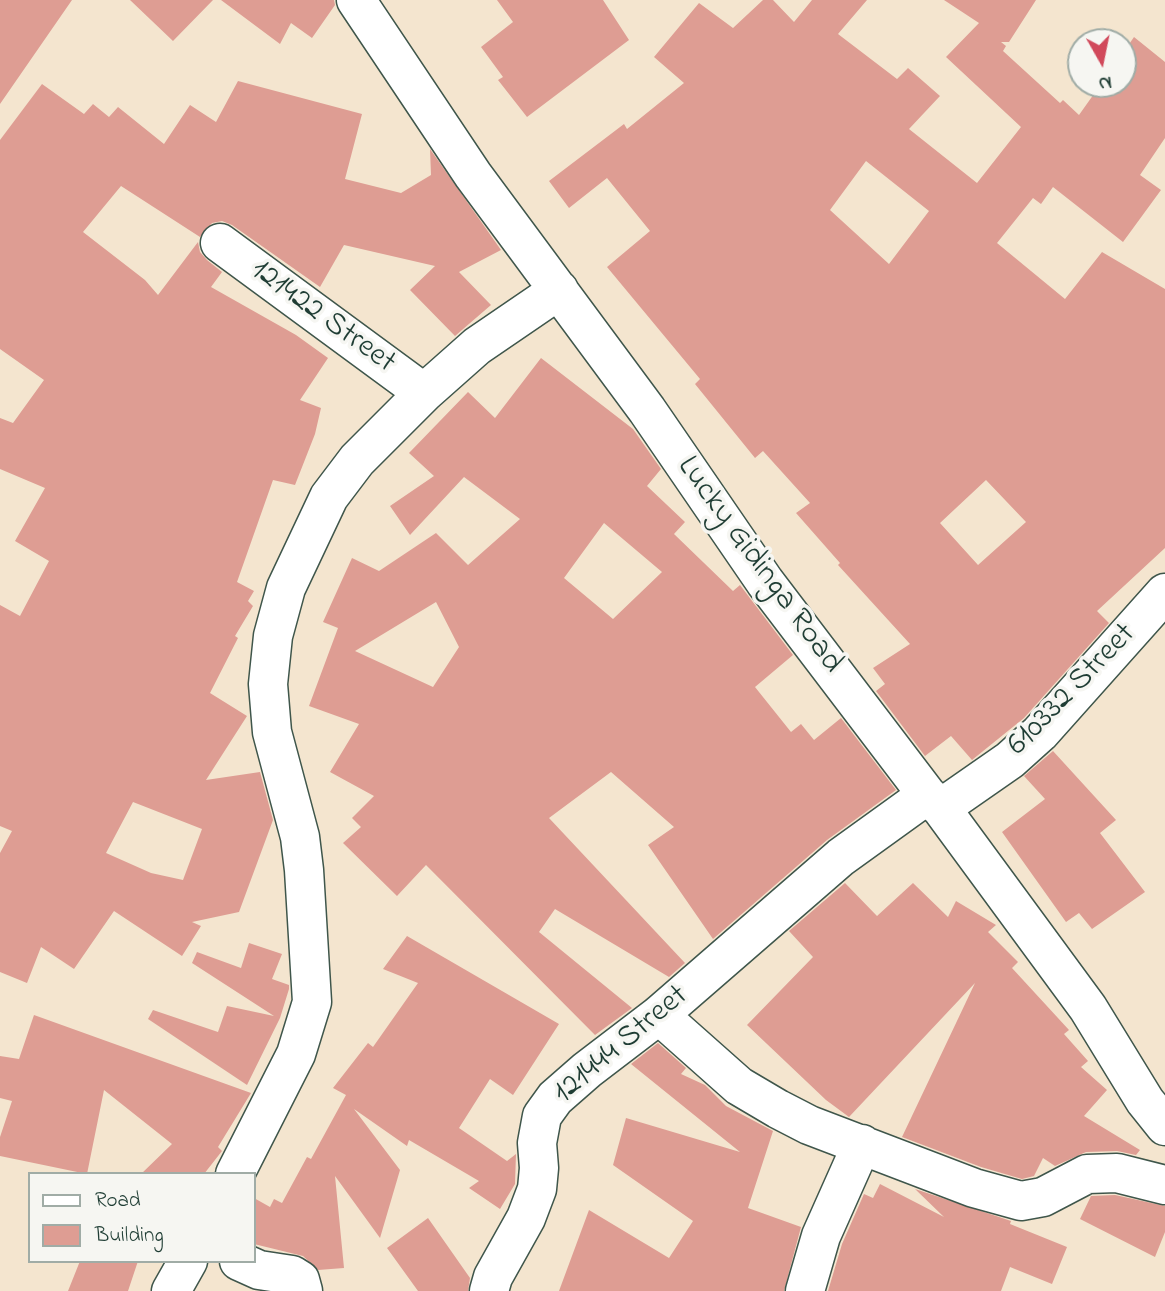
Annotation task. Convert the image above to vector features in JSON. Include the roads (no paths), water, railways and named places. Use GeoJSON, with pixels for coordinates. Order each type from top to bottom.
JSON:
{"type":"FeatureCollection","features":[{"type":"Feature","properties":{"kind":"street","name":"Lucky Gidinga Road"},"geometry":{"type":"LineString","coordinates":[[356,0],[474,175],[647,410],[765,582],[934,801],[1088,1008],[1145,1101],[1165,1126]]}},
{"type":"Feature","properties":{"kind":"street","name":"121422 Street"},"geometry":{"type":"LineString","coordinates":[[220,243],[425,393]]}},
{"type":"Feature","properties":{"kind":"street"},"geometry":{"type":"LineString","coordinates":[[236,1172],[296,1054],[312,1002],[300,837],[272,732],[268,684],[273,636],[286,588],[300,553],[329,498],[357,460],[477,346],[559,290]]}},
{"type":"Feature","properties":{"kind":"street","name":"610332 Street"},"geometry":{"type":"LineString","coordinates":[[749,937],[841,857],[934,801],[1010,760],[1040,733],[1165,593]]}},
{"type":"Feature","properties":{"kind":"street","name":"121444 Street"},"geometry":{"type":"LineString","coordinates":[[489,1291],[493,1277],[526,1218],[537,1189],[540,1168],[537,1143],[542,1116],[555,1098],[659,1015],[749,937]]}},
{"type":"Feature","properties":{"kind":"street"},"geometry":{"type":"LineString","coordinates":[[659,1015],[739,1086],[809,1125],[974,1188],[1021,1201],[1043,1197],[1087,1174],[1117,1173],[1165,1185]]}},
{"type":"Feature","properties":{"kind":"street"},"geometry":{"type":"LineString","coordinates":[[805,1291],[821,1236],[862,1144]]}},
{"type":"Feature","properties":{"kind":"street"},"geometry":{"type":"LineString","coordinates":[[171,1291],[187,1263]]}},
{"type":"Feature","properties":{"kind":"street"},"geometry":{"type":"LineString","coordinates":[[243,1263],[259,1270],[292,1275],[300,1280],[303,1291]]}}]}
